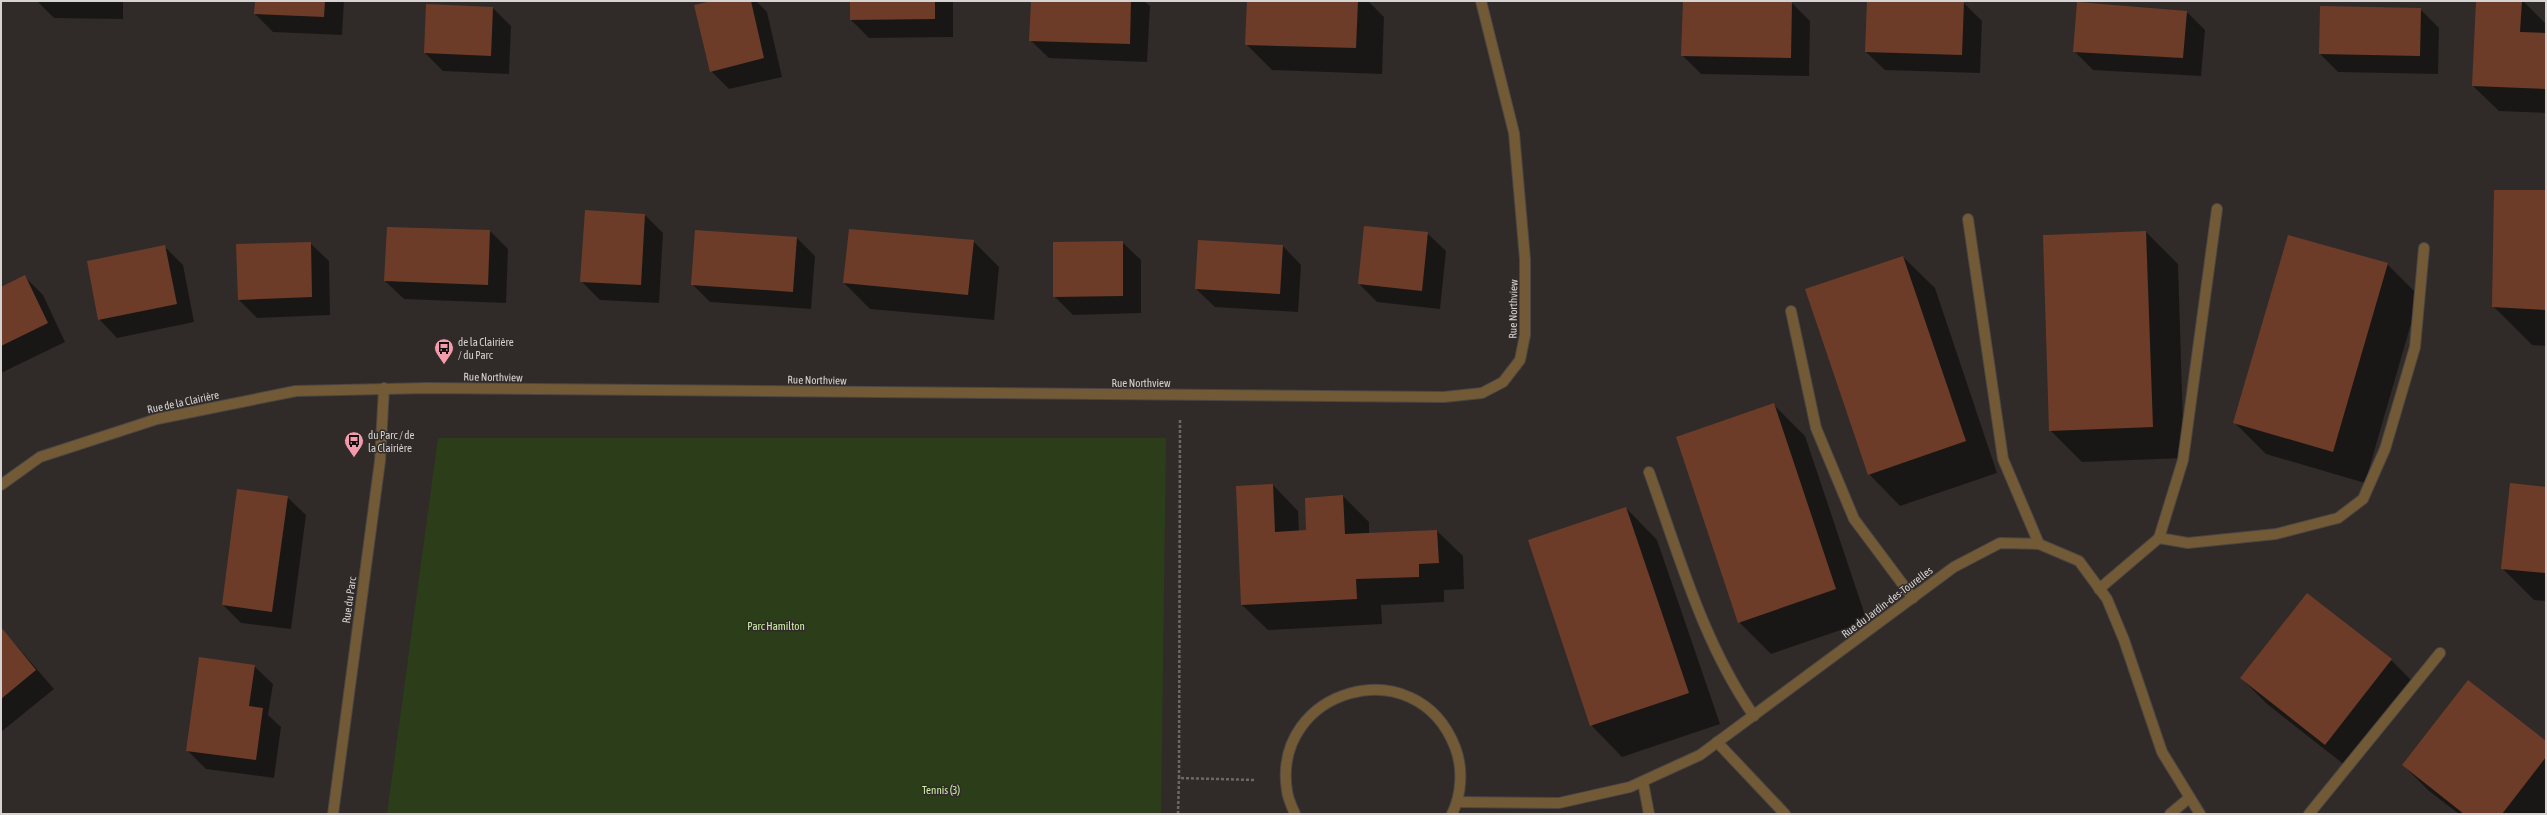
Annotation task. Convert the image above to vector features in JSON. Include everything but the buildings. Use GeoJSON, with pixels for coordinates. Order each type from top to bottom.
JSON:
{"type":"FeatureCollection","features":[{"type":"Feature","properties":{"kind":"street","name":"Rue Northview"},"geometry":{"type":"LineString","coordinates":[[384,388],[1180,395],[1468,395],[1493,388],[1512,373],[1520,360],[1525,335],[1526,290],[1520,191],[1514,133],[1481,1]]}},
{"type":"Feature","properties":{"kind":"street"},"geometry":{"type":"LineString","coordinates":[[2099,589],[2159,538],[2184,460],[2217,209]]}},
{"type":"Feature","properties":{"kind":"street"},"geometry":{"type":"LineString","coordinates":[[1968,219],[2003,459],[2039,544]]}},
{"type":"Feature","properties":{"kind":"street"},"geometry":{"type":"LineString","coordinates":[[2159,538],[2188,544],[2276,534],[2338,518],[2363,499],[2385,448],[2415,347],[2424,248]]}},
{"type":"Feature","properties":{"kind":"street"},"geometry":{"type":"LineString","coordinates":[[1791,311],[1816,428],[1854,519],[1913,598]]}},
{"type":"Feature","properties":{"kind":"street","name":"Rue de la Clairière"},"geometry":{"type":"LineString","coordinates":[[1,485],[40,457],[157,419],[296,391],[384,388]]}},
{"type":"Feature","properties":{"kind":"street","name":"Rue du Parc"},"geometry":{"type":"LineString","coordinates":[[333,814],[381,446],[384,388]]}},
{"type":"Feature","properties":{"kind":"street"},"geometry":{"type":"LineString","coordinates":[[1649,472],[1704,626],[1734,687],[1754,716]]}},
{"type":"Feature","properties":{"kind":"street","name":"Rue du Jardin-des-Tourelles"},"geometry":{"type":"LineString","coordinates":[[1458,802],[1560,803],[1630,787],[1643,782],[1700,755],[1954,567],[2000,544],[2039,544],[2079,561],[2107,599],[2124,640],[2162,752],[2200,814]]}},
{"type":"Feature","properties":{"kind":"street"},"geometry":{"type":"LineString","coordinates":[[2309,814],[2440,652]]}},
{"type":"Feature","properties":{"kind":"street"},"geometry":{"type":"LineString","coordinates":[[1295,814],[1287,791],[1288,760],[1293,743],[1309,718],[1333,699],[1348,693],[1378,688],[1408,695],[1424,705],[1449,731],[1460,760],[1458,802],[1452,814]]}},
{"type":"Feature","properties":{"kind":"street"},"geometry":{"type":"LineString","coordinates":[[1717,742],[1785,814]]}},
{"type":"Feature","properties":{"kind":"street"},"geometry":{"type":"LineString","coordinates":[[1643,782],[1649,814]]}},
{"type":"Feature","properties":{"kind":"street"},"geometry":{"type":"LineString","coordinates":[[2170,814],[2189,798]]}},
{"type":"Feature","properties":{"kind":"path"},"geometry":{"type":"LineString","coordinates":[[1178,814],[1180,395]]}},
{"type":"Feature","properties":{"kind":"path"},"geometry":{"type":"LineString","coordinates":[[1179,778],[1255,780]]}},
{"type":"Feature","properties":{"kind":"green space","name":"Parc Hamilton"},"geometry":{"type":"Polygon","coordinates":[[[438,438],[1166,438],[1161,814],[387,814],[438,438]]]}},
{"type":"Feature","properties":{"kind":"place","name":"de la Clairière / du Parc"},"geometry":{"type":"Point","coordinates":[444,365]}},
{"type":"Feature","properties":{"kind":"place","name":"du Parc / de la Clairière"},"geometry":{"type":"Point","coordinates":[354,458]}},
{"type":"Feature","properties":{"kind":"park label","name":"Tennis (3)"},"geometry":{"type":"Point","coordinates":[941,790]}}]}
